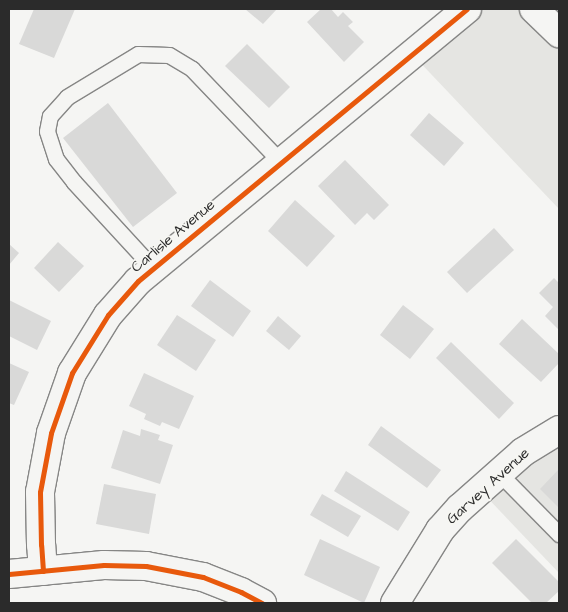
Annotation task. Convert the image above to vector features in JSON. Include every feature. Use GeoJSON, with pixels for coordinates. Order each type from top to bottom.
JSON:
{"type":"FeatureCollection","features":[{"type":"Feature","properties":{"kind":"street","name":"Carlisle Avenue"},"geometry":{"type":"LineString","coordinates":[[44,571],[40,545],[40,492],[51,433],[72,373],[108,315],[138,281],[153,268],[467,9]]}},
{"type":"Feature","properties":{"kind":"street"},"geometry":{"type":"LineString","coordinates":[[534,9],[559,33]]}},
{"type":"Feature","properties":{"kind":"street","name":"Garvey Avenue"},"geometry":{"type":"LineString","coordinates":[[395,603],[440,530],[460,508],[523,452],[559,430]]}},
{"type":"Feature","properties":{"kind":"street"},"geometry":{"type":"LineString","coordinates":[[9,574],[104,565],[146,566],[203,578],[262,603]]}},
{"type":"Feature","properties":{"kind":"lane"},"geometry":{"type":"LineString","coordinates":[[153,268],[74,182],[56,159],[47,131],[50,116],[66,97],[138,54],[168,55],[192,69],[281,162]]}},
{"type":"Feature","properties":{"kind":"lane"},"geometry":{"type":"LineString","coordinates":[[498,474],[559,534]]}},
{"type":"Feature","properties":{"kind":"shaded area"},"geometry":{"type":"Polygon","coordinates":[[[467,9],[559,9],[559,209],[412,54],[467,9]]]}},
{"type":"Feature","properties":{"kind":"shaded area"},"geometry":{"type":"Polygon","coordinates":[[[559,430],[559,573],[480,490],[559,430]]]}},
{"type":"Feature","properties":{"kind":"building"},"geometry":{"type":"Polygon","coordinates":[[[34,9],[75,9],[54,58],[19,44],[34,9]]]}},
{"type":"Feature","properties":{"kind":"building"},"geometry":{"type":"Polygon","coordinates":[[[245,9],[277,9],[263,24],[245,9]]]}},
{"type":"Feature","properties":{"kind":"building"},"geometry":{"type":"Polygon","coordinates":[[[321,9],[331,9],[338,17],[343,12],[353,22],[348,26],[364,42],[344,62],[307,22],[321,9]]]}},
{"type":"Feature","properties":{"kind":"building"},"geometry":{"type":"Polygon","coordinates":[[[247,44],[290,87],[269,108],[225,66],[247,44]]]}},
{"type":"Feature","properties":{"kind":"building"},"geometry":{"type":"Polygon","coordinates":[[[108,103],[177,193],[133,227],[63,138],[108,103]]]}},
{"type":"Feature","properties":{"kind":"building"},"geometry":{"type":"Polygon","coordinates":[[[429,113],[464,143],[444,166],[410,135],[429,113]]]}},
{"type":"Feature","properties":{"kind":"building"},"geometry":{"type":"Polygon","coordinates":[[[345,160],[389,205],[374,220],[367,213],[355,225],[318,186],[345,160]]]}},
{"type":"Feature","properties":{"kind":"building"},"geometry":{"type":"Polygon","coordinates":[[[295,200],[335,236],[307,267],[268,231],[295,200]]]}},
{"type":"Feature","properties":{"kind":"building"},"geometry":{"type":"Polygon","coordinates":[[[494,228],[514,250],[467,293],[447,272],[494,228]]]}},
{"type":"Feature","properties":{"kind":"building"},"geometry":{"type":"Polygon","coordinates":[[[58,242],[84,266],[59,292],[34,268],[58,242]]]}},
{"type":"Feature","properties":{"kind":"building"},"geometry":{"type":"Polygon","coordinates":[[[9,244],[19,253],[9,265],[9,244]]]}},
{"type":"Feature","properties":{"kind":"building"},"geometry":{"type":"Polygon","coordinates":[[[554,278],[559,283],[559,330],[545,316],[553,307],[539,293],[554,278]]]}},
{"type":"Feature","properties":{"kind":"building"},"geometry":{"type":"Polygon","coordinates":[[[210,280],[251,311],[233,337],[191,306],[210,280]]]}},
{"type":"Feature","properties":{"kind":"building"},"geometry":{"type":"Polygon","coordinates":[[[9,300],[51,321],[37,350],[9,336],[9,300]]]}},
{"type":"Feature","properties":{"kind":"building"},"geometry":{"type":"Polygon","coordinates":[[[403,305],[434,329],[410,359],[380,335],[403,305]]]}},
{"type":"Feature","properties":{"kind":"building"},"geometry":{"type":"Polygon","coordinates":[[[177,315],[216,340],[196,371],[157,345],[177,315]]]}},
{"type":"Feature","properties":{"kind":"building"},"geometry":{"type":"Polygon","coordinates":[[[278,316],[301,336],[289,350],[266,331],[278,316]]]}},
{"type":"Feature","properties":{"kind":"building"},"geometry":{"type":"Polygon","coordinates":[[[522,319],[559,354],[559,363],[541,382],[499,344],[522,319]]]}},
{"type":"Feature","properties":{"kind":"building"},"geometry":{"type":"Polygon","coordinates":[[[451,342],[514,403],[499,419],[436,358],[451,342]]]}},
{"type":"Feature","properties":{"kind":"building"},"geometry":{"type":"Polygon","coordinates":[[[9,363],[29,372],[14,405],[9,403],[9,363]]]}},
{"type":"Feature","properties":{"kind":"building"},"geometry":{"type":"Polygon","coordinates":[[[144,373],[194,396],[179,429],[162,422],[160,426],[144,419],[146,414],[129,406],[144,373]]]}},
{"type":"Feature","properties":{"kind":"building"},"geometry":{"type":"Polygon","coordinates":[[[381,426],[441,470],[427,488],[368,445],[381,426]]]}},
{"type":"Feature","properties":{"kind":"building"},"geometry":{"type":"Polygon","coordinates":[[[141,429],[160,435],[158,440],[173,445],[160,484],[111,468],[123,430],[140,436],[141,429]]]}},
{"type":"Feature","properties":{"kind":"building"},"geometry":{"type":"Polygon","coordinates":[[[559,469],[559,508],[540,489],[559,469]]]}},
{"type":"Feature","properties":{"kind":"building"},"geometry":{"type":"Polygon","coordinates":[[[346,471],[410,512],[398,531],[334,491],[346,471]]]}},
{"type":"Feature","properties":{"kind":"building"},"geometry":{"type":"Polygon","coordinates":[[[104,484],[156,494],[149,534],[96,524],[104,484]]]}},
{"type":"Feature","properties":{"kind":"building"},"geometry":{"type":"Polygon","coordinates":[[[322,494],[361,516],[348,537],[310,515],[322,494]]]}},
{"type":"Feature","properties":{"kind":"building"},"geometry":{"type":"Polygon","coordinates":[[[320,539],[380,567],[364,603],[304,575],[320,539]]]}},
{"type":"Feature","properties":{"kind":"building"},"geometry":{"type":"Polygon","coordinates":[[[516,539],[559,582],[559,591],[546,603],[532,603],[492,563],[516,539]]]}},
{"type":"Feature","properties":{"kind":"cycle path"},"geometry":{"type":"LineString","coordinates":[[43,571],[40,492],[51,433],[72,373],[108,315],[138,281],[467,9]]}},
{"type":"Feature","properties":{"kind":"cycle path"},"geometry":{"type":"LineString","coordinates":[[9,574],[104,565],[146,566],[203,577],[241,592],[262,603]]}}]}
